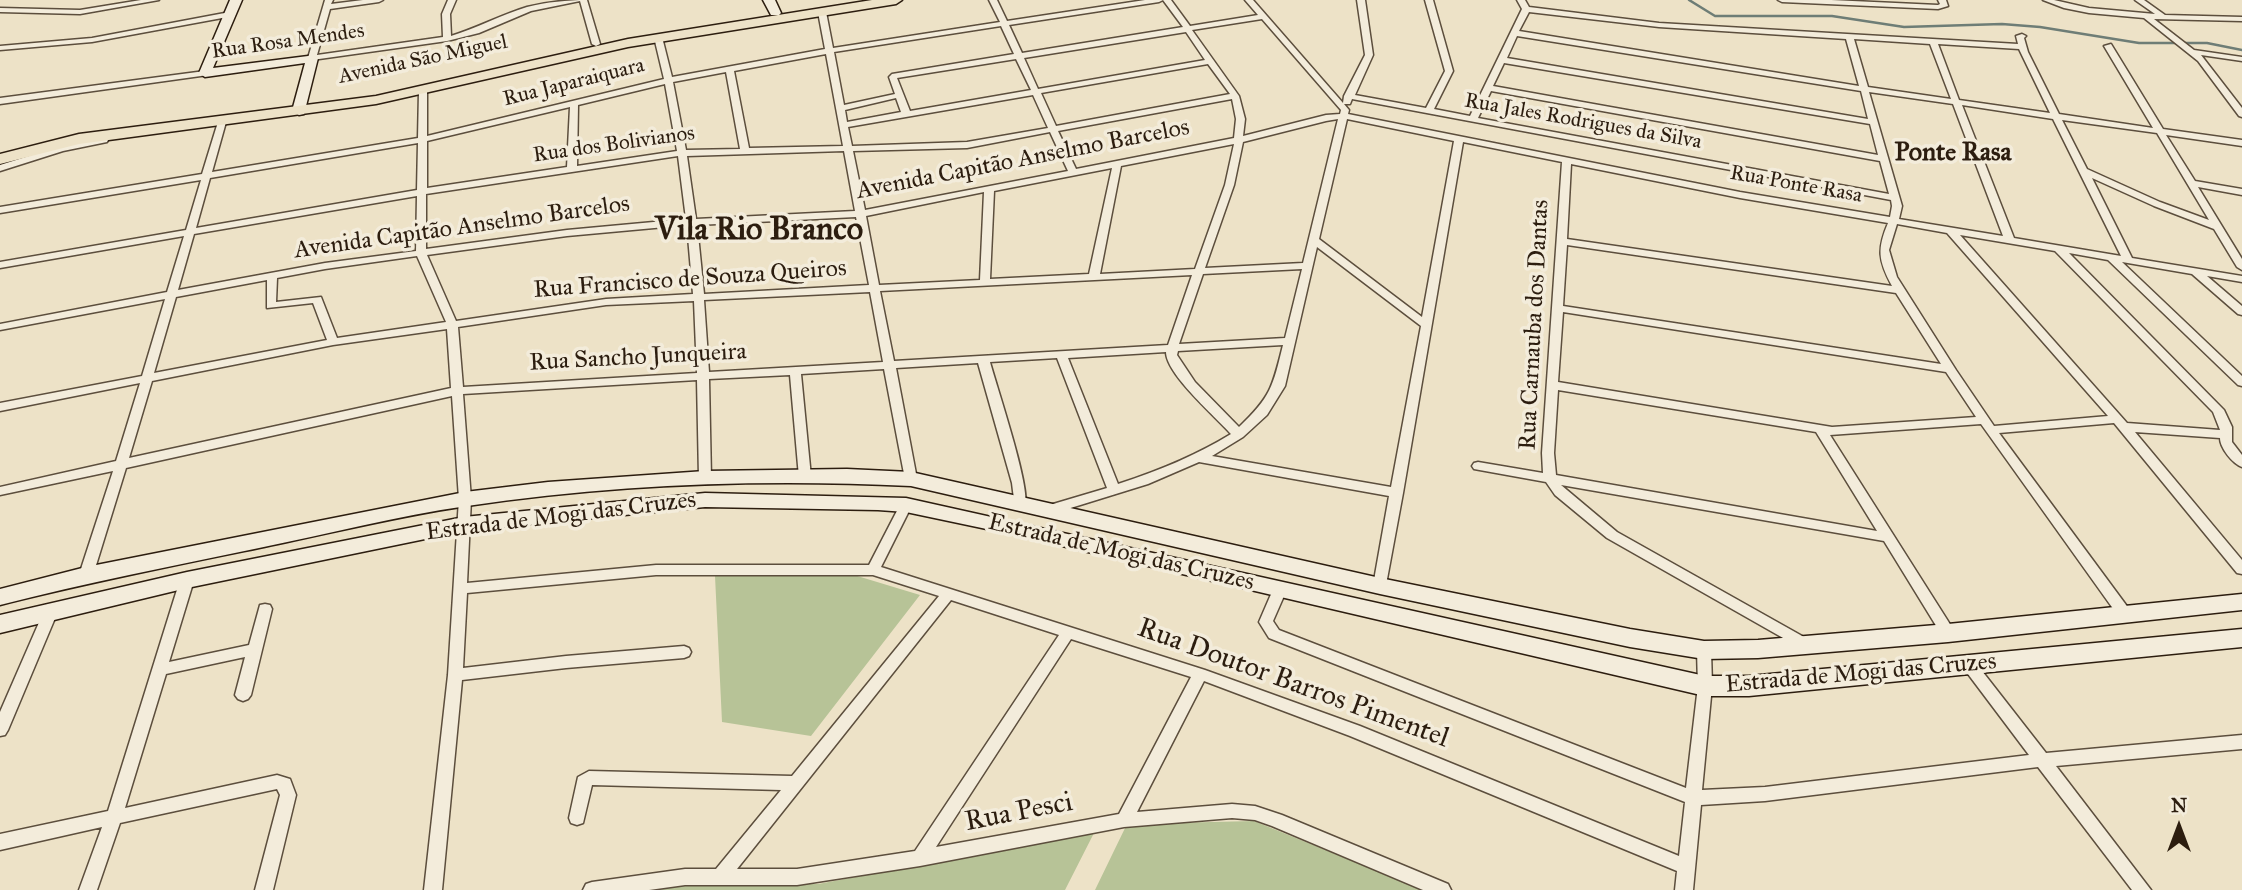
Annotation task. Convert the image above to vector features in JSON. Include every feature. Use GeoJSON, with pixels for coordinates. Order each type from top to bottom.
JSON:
{"type":"FeatureCollection","features":[{"type":"Feature","properties":{"kind":"main road"},"geometry":{"type":"LineString","coordinates":[[205,73],[236,0]]}},
{"type":"Feature","properties":{"kind":"main road","name":"Avenida São Miguel"},"geometry":{"type":"LineString","coordinates":[[0,159],[66,142],[222,122],[403,89],[772,6],[853,0]]}},
{"type":"Feature","properties":{"kind":"main road","name":"Avenida São Miguel"},"geometry":{"type":"LineString","coordinates":[[0,152],[55,138],[115,128],[300,108],[423,91],[659,37],[897,0]]}},
{"type":"Feature","properties":{"kind":"main road"},"geometry":{"type":"LineString","coordinates":[[575,55],[595,48],[596,44]]}},
{"type":"Feature","properties":{"kind":"main road"},"geometry":{"type":"LineString","coordinates":[[300,108],[312,58]]}},
{"type":"Feature","properties":{"kind":"main road","name":"Rua Rosa Mendes"},"geometry":{"type":"LineString","coordinates":[[205,73],[312,58]]}},
{"type":"Feature","properties":{"kind":"main road","name":"Estrada de Mogi das Cruzes"},"geometry":{"type":"LineString","coordinates":[[0,597],[86,575],[465,499],[548,489],[705,478],[805,477],[911,479],[1380,586],[1642,640],[1704,650],[1806,645],[1948,633],[2242,601]]}},
{"type":"Feature","properties":{"kind":"main road","name":"Estrada de Mogi das Cruzes"},"geometry":{"type":"LineString","coordinates":[[0,624],[187,580],[464,524],[705,500],[906,505],[1705,686],[1748,686],[2242,638]]}},
{"type":"Feature","properties":{"kind":"street"},"geometry":{"type":"LineString","coordinates":[[0,10],[80,12],[155,0]]}},
{"type":"Feature","properties":{"kind":"street"},"geometry":{"type":"LineString","coordinates":[[312,58],[328,3],[379,0]]}},
{"type":"Feature","properties":{"kind":"street"},"geometry":{"type":"LineString","coordinates":[[447,39],[446,15],[452,0]]}},
{"type":"Feature","properties":{"kind":"street","name":"Rua Rosa Mendes"},"geometry":{"type":"LineString","coordinates":[[312,58],[447,39],[476,31],[529,9],[576,0]]}},
{"type":"Feature","properties":{"kind":"street"},"geometry":{"type":"LineString","coordinates":[[583,0],[596,44]]}},
{"type":"Feature","properties":{"kind":"street"},"geometry":{"type":"LineString","coordinates":[[993,0],[1073,173]]}},
{"type":"Feature","properties":{"kind":"street","name":"Rua Japaraiquara"},"geometry":{"type":"LineString","coordinates":[[0,210],[422,140],[670,80],[827,51],[1159,0]]}},
{"type":"Feature","properties":{"kind":"street"},"geometry":{"type":"LineString","coordinates":[[1167,0],[1212,61],[1241,110],[1239,140],[1200,272],[1172,348],[1172,359],[1177,366],[1238,434]]}},
{"type":"Feature","properties":{"kind":"street"},"geometry":{"type":"LineString","coordinates":[[1249,0],[1345,113]]}},
{"type":"Feature","properties":{"kind":"street"},"geometry":{"type":"LineString","coordinates":[[1046,511],[1199,458],[1238,434],[1262,414],[1274,397],[1285,366],[1348,96],[1369,55],[1361,0]]}},
{"type":"Feature","properties":{"kind":"street"},"geometry":{"type":"LineString","coordinates":[[1428,111],[1449,71],[1429,0]]}},
{"type":"Feature","properties":{"kind":"street"},"geometry":{"type":"LineString","coordinates":[[1521,0],[1526,9]]}},
{"type":"Feature","properties":{"kind":"street"},"geometry":{"type":"LineString","coordinates":[[1782,0],[1940,4]]}},
{"type":"Feature","properties":{"kind":"street"},"geometry":{"type":"LineString","coordinates":[[2047,0],[2071,7],[2145,15],[2242,19]]}},
{"type":"Feature","properties":{"kind":"street"},"geometry":{"type":"LineString","coordinates":[[2139,0],[2162,15]]}},
{"type":"Feature","properties":{"kind":"street"},"geometry":{"type":"LineString","coordinates":[[1474,120],[1526,9]]}},
{"type":"Feature","properties":{"kind":"street"},"geometry":{"type":"LineString","coordinates":[[1526,9],[1649,24],[2023,47]]}},
{"type":"Feature","properties":{"kind":"street"},"geometry":{"type":"LineString","coordinates":[[821,12],[911,479]]}},
{"type":"Feature","properties":{"kind":"street"},"geometry":{"type":"LineString","coordinates":[[0,48],[92,40],[230,14]]}},
{"type":"Feature","properties":{"kind":"street"},"geometry":{"type":"LineString","coordinates":[[2145,15],[2194,52],[2238,103],[2242,114]]}},
{"type":"Feature","properties":{"kind":"street"},"geometry":{"type":"LineString","coordinates":[[906,113],[893,77],[895,76],[1262,17]]}},
{"type":"Feature","properties":{"kind":"street"},"geometry":{"type":"LineString","coordinates":[[1516,33],[1956,103],[2242,143]]}},
{"type":"Feature","properties":{"kind":"street"},"geometry":{"type":"LineString","coordinates":[[1849,35],[1894,198],[1895,221],[1884,248],[1885,257],[1900,290],[1987,425],[2124,614]]}},
{"type":"Feature","properties":{"kind":"street"},"geometry":{"type":"LineString","coordinates":[[2022,36],[2023,47],[2128,260]]}},
{"type":"Feature","properties":{"kind":"street"},"geometry":{"type":"LineString","coordinates":[[659,37],[670,80],[682,153],[699,296],[704,376],[705,478]]}},
{"type":"Feature","properties":{"kind":"street"},"geometry":{"type":"LineString","coordinates":[[1932,40],[2009,239]]}},
{"type":"Feature","properties":{"kind":"street"},"geometry":{"type":"LineString","coordinates":[[2108,46],[2242,267]]}},
{"type":"Feature","properties":{"kind":"street"},"geometry":{"type":"LineString","coordinates":[[2194,52],[2242,59]]}},
{"type":"Feature","properties":{"kind":"street"},"geometry":{"type":"LineString","coordinates":[[1503,60],[1872,122]]}},
{"type":"Feature","properties":{"kind":"street"},"geometry":{"type":"LineString","coordinates":[[843,125],[1212,61]]}},
{"type":"Feature","properties":{"kind":"street"},"geometry":{"type":"LineString","coordinates":[[730,69],[746,150]]}},
{"type":"Feature","properties":{"kind":"street","name":"Rua Rosa Mendes"},"geometry":{"type":"LineString","coordinates":[[0,101],[205,73]]}},
{"type":"Feature","properties":{"kind":"street"},"geometry":{"type":"LineString","coordinates":[[1489,88],[1884,159]]}},
{"type":"Feature","properties":{"kind":"street"},"geometry":{"type":"LineString","coordinates":[[423,91],[421,253],[452,323],[465,499],[456,676],[433,890]]}},
{"type":"Feature","properties":{"kind":"street"},"geometry":{"type":"LineString","coordinates":[[840,108],[900,95]]}},
{"type":"Feature","properties":{"kind":"street","name":"Rua dos Bolivianos"},"geometry":{"type":"LineString","coordinates":[[0,265],[422,191],[682,153],[967,145],[1235,96]]}},
{"type":"Feature","properties":{"kind":"street","name":"Rua Jales Rodrigues da Silva"},"geometry":{"type":"LineString","coordinates":[[1348,96],[1894,198]]}},
{"type":"Feature","properties":{"kind":"street"},"geometry":{"type":"LineString","coordinates":[[572,169],[574,103]]}},
{"type":"Feature","properties":{"kind":"street","name":"Rua Ponte Rasa"},"geometry":{"type":"LineString","coordinates":[[1345,113],[1567,161],[1895,221],[2242,279]]}},
{"type":"Feature","properties":{"kind":"street","name":"Avenida Capitão Anselmo Barcelos"},"geometry":{"type":"LineString","coordinates":[[0,327],[272,275],[421,253],[606,229],[859,214],[1239,140],[1345,113]]}},
{"type":"Feature","properties":{"kind":"street"},"geometry":{"type":"LineString","coordinates":[[86,575],[174,294],[189,231],[222,122]]}},
{"type":"Feature","properties":{"kind":"street","name":"Avenida São Miguel"},"geometry":{"type":"LineString","coordinates":[[0,168],[61,149],[163,128]]}},
{"type":"Feature","properties":{"kind":"street"},"geometry":{"type":"LineString","coordinates":[[1380,586],[1459,139]]}},
{"type":"Feature","properties":{"kind":"street","name":"Rua Carnauba dos Dantas"},"geometry":{"type":"LineString","coordinates":[[1567,161],[1552,385],[1548,460],[1550,479],[1570,502],[1612,535],[1806,645]]}},
{"type":"Feature","properties":{"kind":"street"},"geometry":{"type":"LineString","coordinates":[[1094,277],[1117,164]]}},
{"type":"Feature","properties":{"kind":"street"},"geometry":{"type":"LineString","coordinates":[[2084,171],[2157,204],[2215,226]]}},
{"type":"Feature","properties":{"kind":"street"},"geometry":{"type":"LineString","coordinates":[[2190,183],[2242,192]]}},
{"type":"Feature","properties":{"kind":"street"},"geometry":{"type":"LineString","coordinates":[[985,282],[989,189]]}},
{"type":"Feature","properties":{"kind":"street"},"geometry":{"type":"LineString","coordinates":[[1950,230],[2120,423],[2242,569]]}},
{"type":"Feature","properties":{"kind":"street"},"geometry":{"type":"LineString","coordinates":[[1315,241],[1425,324]]}},
{"type":"Feature","properties":{"kind":"street"},"geometry":{"type":"LineString","coordinates":[[1561,242],[1900,290]]}},
{"type":"Feature","properties":{"kind":"street"},"geometry":{"type":"LineString","coordinates":[[2057,247],[2218,410],[2224,419],[2226,443],[2242,463]]}},
{"type":"Feature","properties":{"kind":"street"},"geometry":{"type":"LineString","coordinates":[[2110,257],[2242,383]]}},
{"type":"Feature","properties":{"kind":"street","name":"Rua Francisco de Souza Queiros"},"geometry":{"type":"LineString","coordinates":[[0,407],[333,342],[606,302],[1307,266]]}},
{"type":"Feature","properties":{"kind":"street"},"geometry":{"type":"LineString","coordinates":[[2195,271],[2242,312]]}},
{"type":"Feature","properties":{"kind":"street"},"geometry":{"type":"LineString","coordinates":[[272,275],[271,306],[317,299],[333,342]]}},
{"type":"Feature","properties":{"kind":"street"},"geometry":{"type":"LineString","coordinates":[[1558,308],[1950,369]]}},
{"type":"Feature","properties":{"kind":"street","name":"Rua Sancho Junqueira"},"geometry":{"type":"LineString","coordinates":[[0,491],[456,391],[1289,341]]}},
{"type":"Feature","properties":{"kind":"street"},"geometry":{"type":"LineString","coordinates":[[1060,355],[1114,489]]}},
{"type":"Feature","properties":{"kind":"street"},"geometry":{"type":"LineString","coordinates":[[983,359],[1018,483],[1020,504]]}},
{"type":"Feature","properties":{"kind":"street"},"geometry":{"type":"LineString","coordinates":[[795,370],[805,477]]}},
{"type":"Feature","properties":{"kind":"street"},"geometry":{"type":"LineString","coordinates":[[1552,385],[1844,432],[1987,425],[2120,423],[2225,434]]}},
{"type":"Feature","properties":{"kind":"street"},"geometry":{"type":"LineString","coordinates":[[1821,430],[1948,633]]}},
{"type":"Feature","properties":{"kind":"street"},"geometry":{"type":"LineString","coordinates":[[1199,458],[1397,493]]}},
{"type":"Feature","properties":{"kind":"street"},"geometry":{"type":"LineString","coordinates":[[1478,466],[1886,537]]}},
{"type":"Feature","properties":{"kind":"street"},"geometry":{"type":"LineString","coordinates":[[873,570],[906,505]]}},
{"type":"Feature","properties":{"kind":"street","name":"Rua Doutor Barros Pimentel"},"geometry":{"type":"LineString","coordinates":[[459,589],[656,570],[873,570],[1200,674],[1355,731],[1687,867]]}},
{"type":"Feature","properties":{"kind":"street"},"geometry":{"type":"LineString","coordinates":[[88,890],[162,669],[187,580]]}},
{"type":"Feature","properties":{"kind":"street"},"geometry":{"type":"LineString","coordinates":[[1280,589],[1266,622],[1274,634],[1694,798],[1765,794],[2042,760],[2242,742]]}},
{"type":"Feature","properties":{"kind":"street"},"geometry":{"type":"LineString","coordinates":[[720,877],[949,593]]}},
{"type":"Feature","properties":{"kind":"street"},"geometry":{"type":"LineString","coordinates":[[243,695],[265,609]]}},
{"type":"Feature","properties":{"kind":"street"},"geometry":{"type":"LineString","coordinates":[[0,730],[51,611]]}},
{"type":"Feature","properties":{"kind":"street"},"geometry":{"type":"LineString","coordinates":[[920,858],[1068,632]]}},
{"type":"Feature","properties":{"kind":"street"},"geometry":{"type":"LineString","coordinates":[[162,669],[255,649]]}},
{"type":"Feature","properties":{"kind":"street"},"geometry":{"type":"LineString","coordinates":[[1684,890],[1705,686],[1704,650]]}},
{"type":"Feature","properties":{"kind":"street"},"geometry":{"type":"LineString","coordinates":[[456,676],[566,662],[684,652]]}},
{"type":"Feature","properties":{"kind":"street"},"geometry":{"type":"LineString","coordinates":[[1970,666],[2142,890]]}},
{"type":"Feature","properties":{"kind":"street"},"geometry":{"type":"LineString","coordinates":[[1124,820],[1200,674]]}},
{"type":"Feature","properties":{"kind":"street"},"geometry":{"type":"LineString","coordinates":[[577,818],[584,782],[589,778],[795,783]]}},
{"type":"Feature","properties":{"kind":"street"},"geometry":{"type":"LineString","coordinates":[[0,842],[273,782],[284,784],[288,795],[264,890]]}},
{"type":"Feature","properties":{"kind":"street","name":"Rua Pesci"},"geometry":{"type":"LineString","coordinates":[[592,890],[664,879],[797,877],[920,858],[1124,820],[1204,812],[1255,813],[1328,840],[1442,890]]}},
{"type":"Feature","properties":{"kind":"green space"},"geometry":{"type":"Polygon","coordinates":[[[854,575],[920,595],[811,736],[722,722],[715,576],[854,575]]]}},
{"type":"Feature","properties":{"kind":"green space"},"geometry":{"type":"Polygon","coordinates":[[[1254,821],[1424,890],[1095,890],[1127,824],[1254,821]]]}},
{"type":"Feature","properties":{"kind":"green space"},"geometry":{"type":"Polygon","coordinates":[[[1094,833],[1065,890],[654,890],[658,884],[818,884],[1094,833]]]}},
{"type":"Feature","properties":{"kind":"waterway"},"geometry":{"type":"LineString","coordinates":[[1689,0],[1715,16],[1832,16],[1904,27],[2002,24],[2040,27],[2139,43],[2207,43],[2242,50]]}},
{"type":"Feature","properties":{"kind":"district","name":"Ponte Rasa"},"geometry":{"type":"Point","coordinates":[1953,154]}},
{"type":"Feature","properties":{"kind":"district","name":"Vila Rio Branco"},"geometry":{"type":"Point","coordinates":[759,231]}}]}
